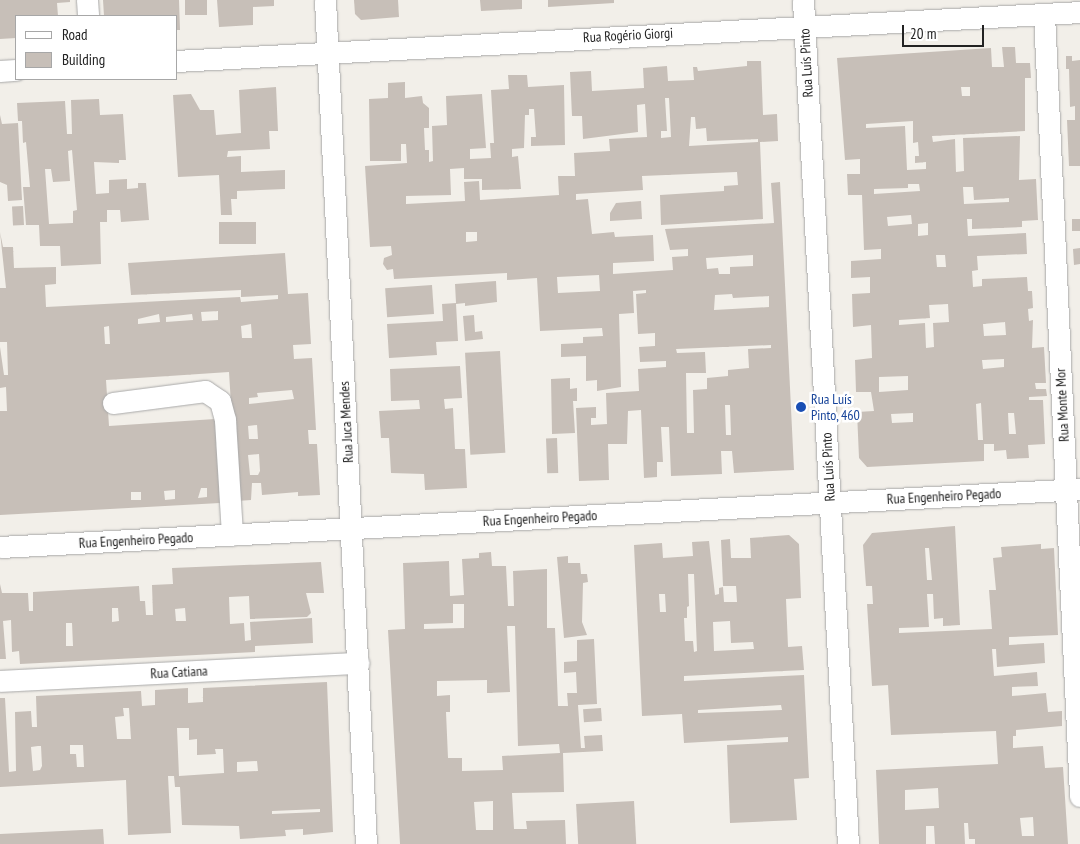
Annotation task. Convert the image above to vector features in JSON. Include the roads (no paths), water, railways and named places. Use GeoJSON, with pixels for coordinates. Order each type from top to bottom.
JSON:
{"type":"FeatureCollection","features":[{"type":"Feature","properties":{"kind":"street"},"geometry":{"type":"LineString","coordinates":[[87,0],[88,15]]}},
{"type":"Feature","properties":{"kind":"street","name":"Rua Juca Mendes"},"geometry":{"type":"LineString","coordinates":[[325,0],[366,844]]}},
{"type":"Feature","properties":{"kind":"street","name":"Rua Luís Pinto"},"geometry":{"type":"LineString","coordinates":[[803,0],[848,844]]}},
{"type":"Feature","properties":{"kind":"street","name":"Rua Rogério Giorgi"},"geometry":{"type":"LineString","coordinates":[[178,60],[804,25],[1080,12]]}},
{"type":"Feature","properties":{"kind":"street","name":"Rua Monte Mor"},"geometry":{"type":"LineString","coordinates":[[1044,14],[1073,489],[1080,796]]}},
{"type":"Feature","properties":{"kind":"street"},"geometry":{"type":"LineString","coordinates":[[0,71],[15,70]]}},
{"type":"Feature","properties":{"kind":"street"},"geometry":{"type":"LineString","coordinates":[[113,403],[205,391],[220,401],[225,420],[232,535]]}},
{"type":"Feature","properties":{"kind":"street","name":"Rua Engenheiro Pegado"},"geometry":{"type":"LineString","coordinates":[[0,546],[1073,489]]}},
{"type":"Feature","properties":{"kind":"street","name":"Rua Catiana"},"geometry":{"type":"LineString","coordinates":[[0,681],[358,663]]}},
{"type":"Feature","properties":{"kind":"place","name":"Rua Luís Pinto, 460"},"geometry":{"type":"Point","coordinates":[801,407]}}]}
